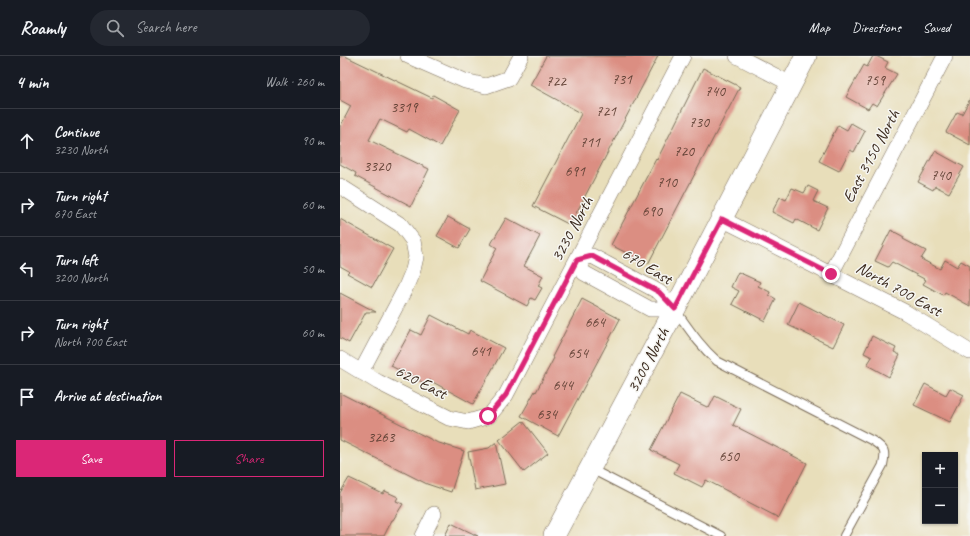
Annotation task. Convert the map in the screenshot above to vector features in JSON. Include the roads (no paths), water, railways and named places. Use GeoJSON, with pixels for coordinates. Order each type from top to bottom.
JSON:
{"type":"FeatureCollection","features":[{"type":"Feature","properties":{"kind":"street"},"geometry":{"type":"LineString","coordinates":[[408,56],[465,81],[486,86],[509,78],[521,56]]}},
{"type":"Feature","properties":{"kind":"street","name":"3230 North"},"geometry":{"type":"LineString","coordinates":[[488,416],[506,395],[683,56]]}},
{"type":"Feature","properties":{"kind":"street"},"geometry":{"type":"LineString","coordinates":[[737,56],[791,84]]}},
{"type":"Feature","properties":{"kind":"street","name":"3200 North"},"geometry":{"type":"LineString","coordinates":[[554,536],[675,309],[806,56]]}},
{"type":"Feature","properties":{"kind":"street","name":"East 3150 North"},"geometry":{"type":"LineString","coordinates":[[831,274],[945,56]]}},
{"type":"Feature","properties":{"kind":"street"},"geometry":{"type":"LineString","coordinates":[[340,186],[402,226],[413,241],[416,257],[413,270],[405,289],[361,372]]}},
{"type":"Feature","properties":{"kind":"street","name":"North 700 East"},"geometry":{"type":"LineString","coordinates":[[722,219],[905,312],[970,352]]}},
{"type":"Feature","properties":{"kind":"street","name":"670 East"},"geometry":{"type":"LineString","coordinates":[[577,260],[584,273],[650,309],[675,309]]}},
{"type":"Feature","properties":{"kind":"street","name":"620 East"},"geometry":{"type":"LineString","coordinates":[[340,359],[361,372],[449,418],[468,422],[488,416]]}},
{"type":"Feature","properties":{"kind":"street"},"geometry":{"type":"LineString","coordinates":[[423,536],[434,514]]}},
{"type":"Feature","properties":{"kind":"lane"},"geometry":{"type":"LineString","coordinates":[[675,309],[695,339],[717,361],[873,441],[883,448],[885,455],[883,465],[844,536]]}},
{"type":"Feature","properties":{"kind":"lane"},"geometry":{"type":"LineString","coordinates":[[590,469],[721,536]]}}]}
